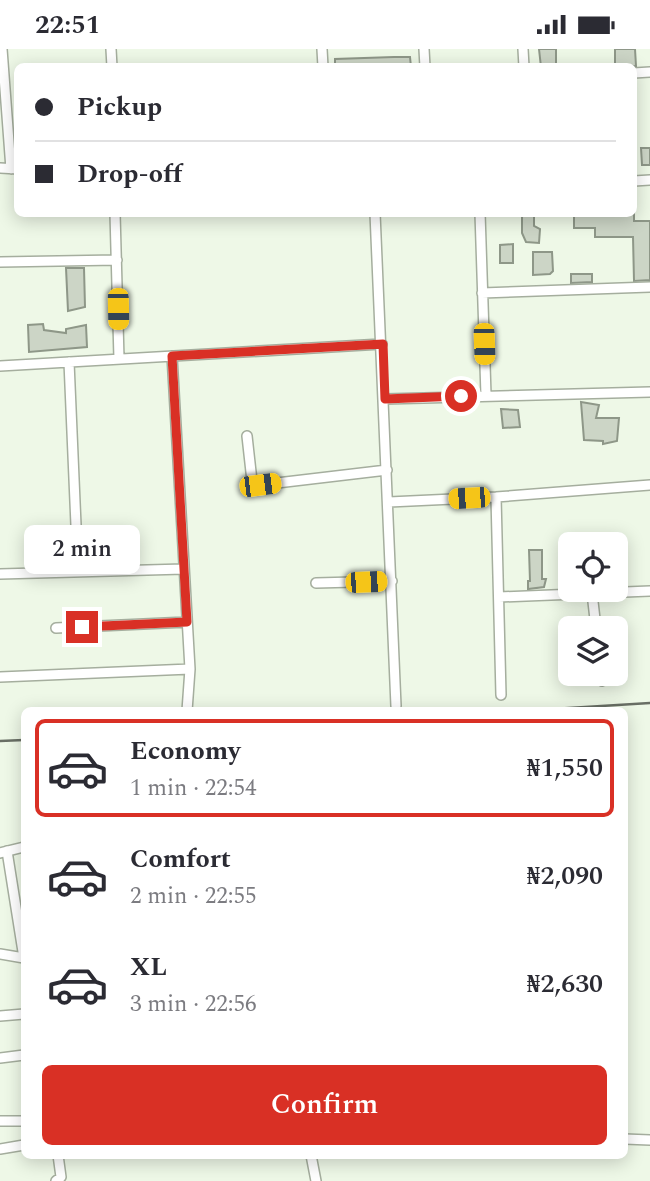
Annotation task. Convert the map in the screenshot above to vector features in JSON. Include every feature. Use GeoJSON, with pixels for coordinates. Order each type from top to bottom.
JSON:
{"type":"FeatureCollection","features":[{"type":"Feature","properties":{"kind":"street"},"geometry":{"type":"LineString","coordinates":[[0,169],[14,169],[2,49]]}},
{"type":"Feature","properties":{"kind":"street"},"geometry":{"type":"LineString","coordinates":[[116,217],[119,359]]}},
{"type":"Feature","properties":{"kind":"street"},"geometry":{"type":"LineString","coordinates":[[375,217],[383,344],[396,706]]}},
{"type":"Feature","properties":{"kind":"street"},"geometry":{"type":"LineString","coordinates":[[480,217],[486,395]]}},
{"type":"Feature","properties":{"kind":"street"},"geometry":{"type":"LineString","coordinates":[[0,262],[117,260]]}},
{"type":"Feature","properties":{"kind":"street"},"geometry":{"type":"LineString","coordinates":[[482,293],[650,287]]}},
{"type":"Feature","properties":{"kind":"street"},"geometry":{"type":"LineString","coordinates":[[0,366],[383,344]]}},
{"type":"Feature","properties":{"kind":"street"},"geometry":{"type":"LineString","coordinates":[[172,356],[190,669],[187,707]]}},
{"type":"Feature","properties":{"kind":"street"},"geometry":{"type":"LineString","coordinates":[[69,362],[78,572]]}},
{"type":"Feature","properties":{"kind":"street"},"geometry":{"type":"LineString","coordinates":[[385,399],[650,392]]}},
{"type":"Feature","properties":{"kind":"street"},"geometry":{"type":"LineString","coordinates":[[247,436],[252,481],[260,485],[387,470]]}},
{"type":"Feature","properties":{"kind":"street"},"geometry":{"type":"LineString","coordinates":[[388,502],[650,485]]}},
{"type":"Feature","properties":{"kind":"street"},"geometry":{"type":"LineString","coordinates":[[496,497],[501,695]]}},
{"type":"Feature","properties":{"kind":"street"},"geometry":{"type":"LineString","coordinates":[[0,574],[184,569]]}},
{"type":"Feature","properties":{"kind":"street"},"geometry":{"type":"LineString","coordinates":[[316,583],[392,581]]}},
{"type":"Feature","properties":{"kind":"street"},"geometry":{"type":"LineString","coordinates":[[628,592],[650,591]]}},
{"type":"Feature","properties":{"kind":"street"},"geometry":{"type":"LineString","coordinates":[[499,597],[558,594]]}},
{"type":"Feature","properties":{"kind":"street"},"geometry":{"type":"LineString","coordinates":[[56,628],[187,622]]}},
{"type":"Feature","properties":{"kind":"street"},"geometry":{"type":"LineString","coordinates":[[0,677],[190,669]]}},
{"type":"Feature","properties":{"kind":"street"},"geometry":{"type":"LineString","coordinates":[[21,848],[3,852],[21,943]]}},
{"type":"Feature","properties":{"kind":"street"},"geometry":{"type":"LineString","coordinates":[[0,954],[21,958]]}},
{"type":"Feature","properties":{"kind":"street"},"geometry":{"type":"LineString","coordinates":[[0,1016],[21,1014]]}},
{"type":"Feature","properties":{"kind":"street"},"geometry":{"type":"LineString","coordinates":[[0,1058],[21,1055]]}},
{"type":"Feature","properties":{"kind":"street"},"geometry":{"type":"LineString","coordinates":[[0,1121],[21,1121]]}},
{"type":"Feature","properties":{"kind":"street"},"geometry":{"type":"LineString","coordinates":[[628,1139],[650,1140]]}},
{"type":"Feature","properties":{"kind":"street"},"geometry":{"type":"LineString","coordinates":[[0,1149],[21,1146]]}},
{"type":"Feature","properties":{"kind":"street"},"geometry":{"type":"LineString","coordinates":[[56,1181],[61,1177],[59,1159]]}},
{"type":"Feature","properties":{"kind":"street"},"geometry":{"type":"LineString","coordinates":[[312,1159],[316,1181]]}},
{"type":"Feature","properties":{"kind":"building"},"geometry":{"type":"Polygon","coordinates":[[[539,49],[556,49],[556,63],[541,63],[539,49]]]}},
{"type":"Feature","properties":{"kind":"building"},"geometry":{"type":"Polygon","coordinates":[[[615,49],[635,49],[636,63],[615,63],[615,49]]]}},
{"type":"Feature","properties":{"kind":"building"},"geometry":{"type":"Polygon","coordinates":[[[410,57],[411,63],[335,63],[335,59],[410,57]]]}},
{"type":"Feature","properties":{"kind":"building"},"geometry":{"type":"Polygon","coordinates":[[[641,148],[650,148],[650,165],[642,165],[641,148]]]}},
{"type":"Feature","properties":{"kind":"building"},"geometry":{"type":"Polygon","coordinates":[[[522,217],[534,217],[534,226],[540,229],[539,243],[526,242],[522,233],[522,217]]]}},
{"type":"Feature","properties":{"kind":"building"},"geometry":{"type":"Polygon","coordinates":[[[574,217],[634,217],[634,221],[650,221],[650,280],[634,281],[633,237],[595,237],[595,228],[574,228],[574,217]]]}},
{"type":"Feature","properties":{"kind":"building"},"geometry":{"type":"Polygon","coordinates":[[[513,244],[513,263],[500,263],[500,245],[513,244]]]}},
{"type":"Feature","properties":{"kind":"building"},"geometry":{"type":"Polygon","coordinates":[[[533,252],[552,252],[553,271],[550,274],[533,275],[533,252]]]}},
{"type":"Feature","properties":{"kind":"building"},"geometry":{"type":"Polygon","coordinates":[[[66,268],[84,268],[85,307],[68,311],[66,268]]]}},
{"type":"Feature","properties":{"kind":"building"},"geometry":{"type":"Polygon","coordinates":[[[571,274],[592,274],[592,282],[571,283],[571,274]]]}},
{"type":"Feature","properties":{"kind":"building"},"geometry":{"type":"Polygon","coordinates":[[[43,324],[44,330],[66,333],[66,329],[86,325],[87,347],[29,352],[28,325],[43,324]]]}},
{"type":"Feature","properties":{"kind":"building"},"geometry":{"type":"Polygon","coordinates":[[[581,402],[599,405],[596,418],[619,418],[617,441],[603,444],[603,441],[584,440],[581,402]]]}},
{"type":"Feature","properties":{"kind":"building"},"geometry":{"type":"Polygon","coordinates":[[[501,409],[518,410],[520,427],[503,428],[501,409]]]}},
{"type":"Feature","properties":{"kind":"building"},"geometry":{"type":"Polygon","coordinates":[[[529,550],[542,550],[542,579],[546,579],[544,587],[528,589],[529,550]]]}},
{"type":"Feature","properties":{"kind":"railway"},"geometry":{"type":"LineString","coordinates":[[585,707],[650,703]]}},
{"type":"Feature","properties":{"kind":"railway"},"geometry":{"type":"LineString","coordinates":[[0,741],[21,740]]}},
{"type":"Feature","properties":{"kind":"route"},"geometry":{"type":"LineString","coordinates":[[82,627],[187,622],[172,356],[383,344],[385,399],[461,396]]}}]}
